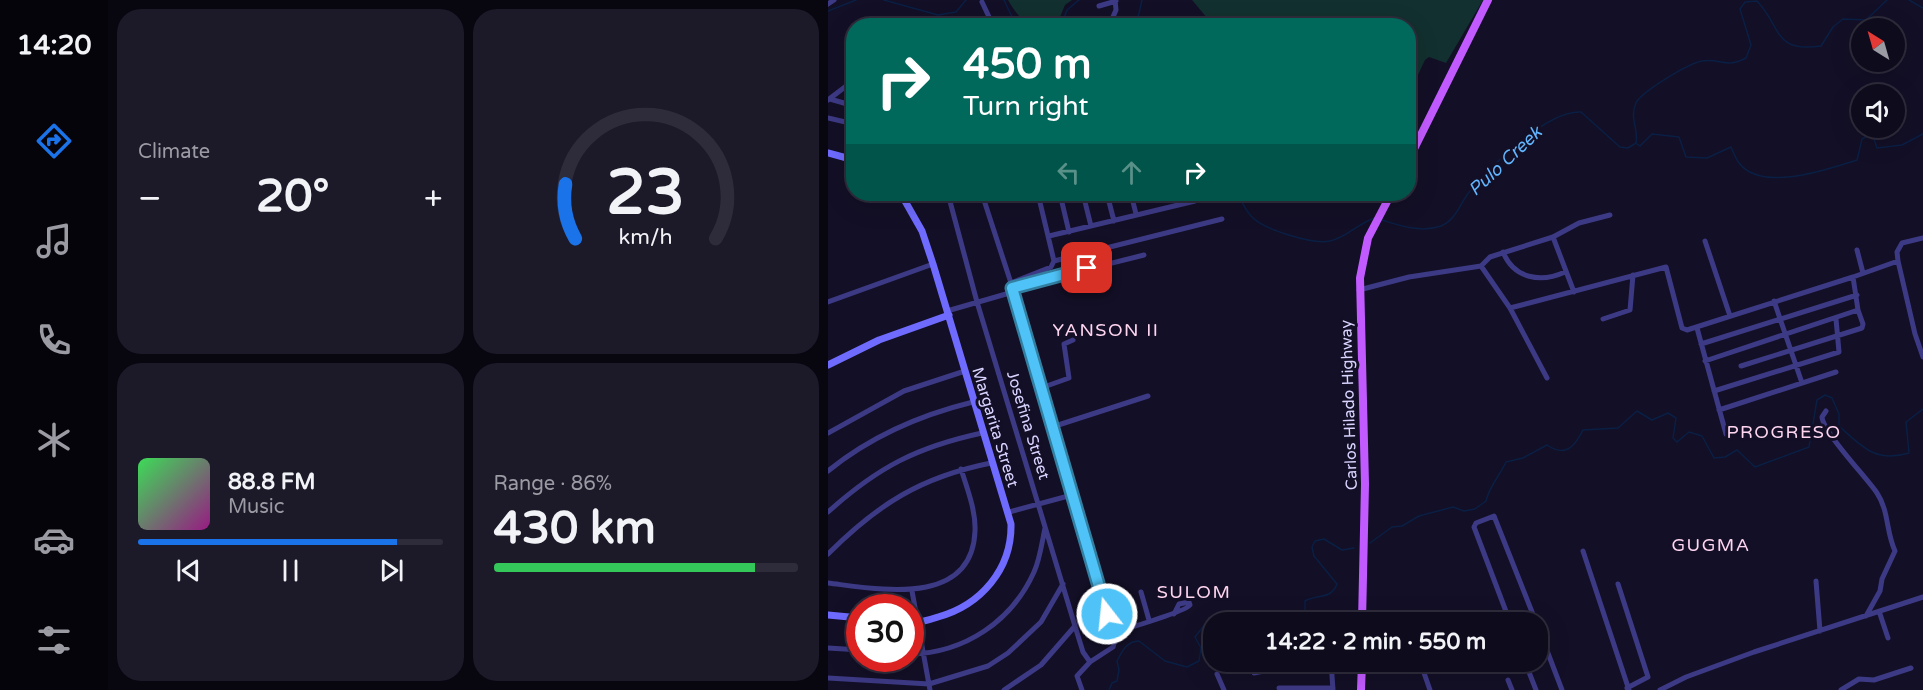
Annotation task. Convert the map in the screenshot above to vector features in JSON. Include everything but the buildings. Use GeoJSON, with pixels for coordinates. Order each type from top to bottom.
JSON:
{"type":"FeatureCollection","features":[{"type":"Feature","properties":{"kind":"main road"},"geometry":{"type":"LineString","coordinates":[[1416,145],[1488,0]]}},
{"type":"Feature","properties":{"kind":"main road","name":"Carlos Hilado Highway"},"geometry":{"type":"LineString","coordinates":[[1362,612],[1365,484],[1359,290],[1364,250],[1374,225],[1388,201]]}},
{"type":"Feature","properties":{"kind":"main road"},"geometry":{"type":"LineString","coordinates":[[1361,690],[1362,672]]}},
{"type":"Feature","properties":{"kind":"street"},"geometry":{"type":"LineString","coordinates":[[828,4],[834,0]]}},
{"type":"Feature","properties":{"kind":"street"},"geometry":{"type":"LineString","coordinates":[[1099,6],[1115,1],[1116,10],[1112,18]]}},
{"type":"Feature","properties":{"kind":"street"},"geometry":{"type":"LineString","coordinates":[[982,2],[990,18]]}},
{"type":"Feature","properties":{"kind":"street"},"geometry":{"type":"LineString","coordinates":[[829,99],[846,86]]}},
{"type":"Feature","properties":{"kind":"street"},"geometry":{"type":"LineString","coordinates":[[829,99],[846,104]]}},
{"type":"Feature","properties":{"kind":"street"},"geometry":{"type":"LineString","coordinates":[[828,118],[846,122]]}},
{"type":"Feature","properties":{"kind":"street"},"geometry":{"type":"LineString","coordinates":[[828,153],[846,158]]}},
{"type":"Feature","properties":{"kind":"street","name":"Margarita Street"},"geometry":{"type":"LineString","coordinates":[[905,201],[922,231],[991,463],[1009,512],[1010,542],[1004,562],[993,582],[959,609],[924,620]]}},
{"type":"Feature","properties":{"kind":"street","name":"Josefina Street"},"geometry":{"type":"LineString","coordinates":[[950,201],[977,302],[1040,503],[1075,626],[1083,652],[1090,662]]}},
{"type":"Feature","properties":{"kind":"street"},"geometry":{"type":"LineString","coordinates":[[984,201],[1012,288],[1115,643],[1090,662],[1076,678],[1082,690]]}},
{"type":"Feature","properties":{"kind":"street"},"geometry":{"type":"LineString","coordinates":[[828,365],[879,340],[1012,288],[1051,267],[1054,261],[1040,201]]}},
{"type":"Feature","properties":{"kind":"street"},"geometry":{"type":"LineString","coordinates":[[1062,201],[1069,232]]}},
{"type":"Feature","properties":{"kind":"street"},"geometry":{"type":"LineString","coordinates":[[1085,201],[1091,226]]}},
{"type":"Feature","properties":{"kind":"street"},"geometry":{"type":"LineString","coordinates":[[1109,201],[1114,220]]}},
{"type":"Feature","properties":{"kind":"street"},"geometry":{"type":"LineString","coordinates":[[1133,201],[1136,214]]}},
{"type":"Feature","properties":{"kind":"street"},"geometry":{"type":"LineString","coordinates":[[1049,236],[1195,201]]}},
{"type":"Feature","properties":{"kind":"street"},"geometry":{"type":"LineString","coordinates":[[1359,290],[1409,277],[1481,266],[1490,257],[1553,237],[1580,223],[1610,215]]}},
{"type":"Feature","properties":{"kind":"street"},"geometry":{"type":"LineString","coordinates":[[1054,261],[1222,219]]}},
{"type":"Feature","properties":{"kind":"street"},"geometry":{"type":"LineString","coordinates":[[1553,237],[1574,292]]}},
{"type":"Feature","properties":{"kind":"street"},"geometry":{"type":"LineString","coordinates":[[1923,238],[1902,243],[1897,252],[1915,334],[1923,357]]}},
{"type":"Feature","properties":{"kind":"street"},"geometry":{"type":"LineString","coordinates":[[1705,241],[1730,316]]}},
{"type":"Feature","properties":{"kind":"street"},"geometry":{"type":"LineString","coordinates":[[1857,250],[1863,273]]}},
{"type":"Feature","properties":{"kind":"street"},"geometry":{"type":"LineString","coordinates":[[1503,252],[1515,271],[1539,279],[1565,272]]}},
{"type":"Feature","properties":{"kind":"street"},"geometry":{"type":"LineString","coordinates":[[1012,288],[1144,255]]}},
{"type":"Feature","properties":{"kind":"street"},"geometry":{"type":"LineString","coordinates":[[1510,308],[1633,275],[1668,268],[1682,328],[1687,330],[1898,261]]}},
{"type":"Feature","properties":{"kind":"street"},"geometry":{"type":"LineString","coordinates":[[828,302],[933,264]]}},
{"type":"Feature","properties":{"kind":"street"},"geometry":{"type":"LineString","coordinates":[[1481,266],[1510,308],[1547,378]]}},
{"type":"Feature","properties":{"kind":"street"},"geometry":{"type":"LineString","coordinates":[[1603,319],[1630,310],[1633,275]]}},
{"type":"Feature","properties":{"kind":"street"},"geometry":{"type":"LineString","coordinates":[[1741,366],[1838,337],[1863,327],[1853,277]]}},
{"type":"Feature","properties":{"kind":"street"},"geometry":{"type":"LineString","coordinates":[[1701,344],[1857,295]]}},
{"type":"Feature","properties":{"kind":"street"},"geometry":{"type":"LineString","coordinates":[[1774,301],[1802,383]]}},
{"type":"Feature","properties":{"kind":"street"},"geometry":{"type":"LineString","coordinates":[[1705,361],[1858,310]]}},
{"type":"Feature","properties":{"kind":"street"},"geometry":{"type":"LineString","coordinates":[[1714,392],[1839,352],[1836,319]]}},
{"type":"Feature","properties":{"kind":"street"},"geometry":{"type":"LineString","coordinates":[[1697,328],[1726,434]]}},
{"type":"Feature","properties":{"kind":"street"},"geometry":{"type":"LineString","coordinates":[[1041,388],[1069,378],[1064,344],[1073,340]]}},
{"type":"Feature","properties":{"kind":"street"},"geometry":{"type":"LineString","coordinates":[[828,433],[904,391],[965,371]]}},
{"type":"Feature","properties":{"kind":"street"},"geometry":{"type":"LineString","coordinates":[[1719,410],[1836,372]]}},
{"type":"Feature","properties":{"kind":"street"},"geometry":{"type":"LineString","coordinates":[[1052,427],[1148,396]]}},
{"type":"Feature","properties":{"kind":"street"},"geometry":{"type":"LineString","coordinates":[[828,471],[876,438],[904,424],[936,411],[973,402]]}},
{"type":"Feature","properties":{"kind":"street"},"geometry":{"type":"LineString","coordinates":[[1826,411],[1822,417],[1824,427],[1845,451],[1882,502],[1887,514],[1887,533],[1894,551],[1882,579],[1880,591],[1866,616]]}},
{"type":"Feature","properties":{"kind":"street"},"geometry":{"type":"LineString","coordinates":[[828,512],[859,486],[891,465],[931,445],[982,433]]}},
{"type":"Feature","properties":{"kind":"street"},"geometry":{"type":"LineString","coordinates":[[828,554],[861,523],[902,493],[961,469],[991,463]]}},
{"type":"Feature","properties":{"kind":"street"},"geometry":{"type":"LineString","coordinates":[[828,583],[912,591],[937,585],[956,574],[968,559],[975,532],[974,514],[961,469]]}},
{"type":"Feature","properties":{"kind":"street"},"geometry":{"type":"LineString","coordinates":[[1009,512],[1072,495]]}},
{"type":"Feature","properties":{"kind":"street"},"geometry":{"type":"LineString","coordinates":[[1506,612],[1474,527],[1494,516],[1532,612]]}},
{"type":"Feature","properties":{"kind":"street"},"geometry":{"type":"LineString","coordinates":[[924,653],[977,637],[1013,607],[1035,570],[1046,526]]}},
{"type":"Feature","properties":{"kind":"street"},"geometry":{"type":"LineString","coordinates":[[1583,551],[1628,689],[1648,677],[1618,584]]}},
{"type":"Feature","properties":{"kind":"street"},"geometry":{"type":"LineString","coordinates":[[1816,581],[1820,631]]}},
{"type":"Feature","properties":{"kind":"street"},"geometry":{"type":"LineString","coordinates":[[828,678],[929,687],[972,672],[1008,653],[1041,622],[1063,584]]}},
{"type":"Feature","properties":{"kind":"street"},"geometry":{"type":"LineString","coordinates":[[1141,592],[1149,620]]}},
{"type":"Feature","properties":{"kind":"street"},"geometry":{"type":"LineString","coordinates":[[1660,690],[1686,677],[1923,597]]}},
{"type":"Feature","properties":{"kind":"street"},"geometry":{"type":"LineString","coordinates":[[1879,611],[1888,638]]}},
{"type":"Feature","properties":{"kind":"street"},"geometry":{"type":"LineString","coordinates":[[1113,633],[1174,614]]}},
{"type":"Feature","properties":{"kind":"street"},"geometry":{"type":"LineString","coordinates":[[828,615],[846,617]]}},
{"type":"Feature","properties":{"kind":"street"},"geometry":{"type":"LineString","coordinates":[[1004,690],[1041,665],[1075,626]]}},
{"type":"Feature","properties":{"kind":"street"},"geometry":{"type":"LineString","coordinates":[[828,648],[846,649]]}},
{"type":"Feature","properties":{"kind":"street"},"geometry":{"type":"LineString","coordinates":[[1548,654],[1562,690]]}},
{"type":"Feature","properties":{"kind":"street"},"geometry":{"type":"LineString","coordinates":[[924,663],[929,687]]}},
{"type":"Feature","properties":{"kind":"street"},"geometry":{"type":"LineString","coordinates":[[1841,690],[1859,679],[1874,680],[1911,668]]}},
{"type":"Feature","properties":{"kind":"street"},"geometry":{"type":"LineString","coordinates":[[1254,673],[1263,672]]}},
{"type":"Feature","properties":{"kind":"street"},"geometry":{"type":"LineString","coordinates":[[1279,688],[1333,689],[1333,672]]}},
{"type":"Feature","properties":{"kind":"street"},"geometry":{"type":"LineString","coordinates":[[1425,672],[1430,690]]}},
{"type":"Feature","properties":{"kind":"street"},"geometry":{"type":"LineString","coordinates":[[1529,672],[1536,690]]}},
{"type":"Feature","properties":{"kind":"street"},"geometry":{"type":"LineString","coordinates":[[1217,674],[1224,690]]}},
{"type":"Feature","properties":{"kind":"street"},"geometry":{"type":"LineString","coordinates":[[1508,680],[1512,690]]}},
{"type":"Feature","properties":{"kind":"green space"},"geometry":{"type":"Polygon","coordinates":[[[1008,0],[1072,0],[1065,5],[1060,18],[1022,18],[1008,0]]]}},
{"type":"Feature","properties":{"kind":"green space"},"geometry":{"type":"Polygon","coordinates":[[[1192,0],[1483,0],[1446,63],[1429,57],[1425,60],[1416,79],[1416,18],[1207,18],[1192,0]]]}},
{"type":"Feature","properties":{"kind":"waterway","name":"Pulo Creek"},"geometry":{"type":"LineString","coordinates":[[828,11],[856,0]]}},
{"type":"Feature","properties":{"kind":"waterway","name":"Pulo Creek"},"geometry":{"type":"LineString","coordinates":[[884,0],[938,15],[956,12],[966,0]]}},
{"type":"Feature","properties":{"kind":"waterway","name":"Pulo Creek"},"geometry":{"type":"LineString","coordinates":[[1004,0],[1013,18]]}},
{"type":"Feature","properties":{"kind":"waterway","name":"Pulo Creek"},"geometry":{"type":"LineString","coordinates":[[1064,18],[1067,10],[1079,0]]}},
{"type":"Feature","properties":{"kind":"waterway","name":"Pulo Creek"},"geometry":{"type":"LineString","coordinates":[[1138,18],[1142,0]]}},
{"type":"Feature","properties":{"kind":"waterway","name":"Pulo Creek"},"geometry":{"type":"LineString","coordinates":[[1382,220],[1419,229],[1441,226],[1450,220],[1470,191],[1505,154],[1536,130],[1567,114],[1581,112],[1620,147],[1628,148],[1636,143],[1634,108],[1647,92],[1696,63],[1708,60],[1733,63],[1746,58],[1751,45],[1740,9],[1745,2],[1757,1],[1786,42],[1794,46],[1805,47],[1821,46],[1833,27],[1843,19],[1866,20],[1887,0]]}},
{"type":"Feature","properties":{"kind":"waterway","name":"Pulo Creek"},"geometry":{"type":"LineString","coordinates":[[1909,0],[1923,8]]}},
{"type":"Feature","properties":{"kind":"waterway"},"geometry":{"type":"LineString","coordinates":[[1637,144],[1640,146],[1652,134],[1679,137],[1686,157],[1707,158],[1731,147],[1739,163],[1749,172],[1779,178],[1813,173],[1857,160],[1862,139],[1872,133],[1877,148],[1902,145],[1923,134]]}},
{"type":"Feature","properties":{"kind":"waterway","name":"Pulo Creek"},"geometry":{"type":"LineString","coordinates":[[1242,201],[1247,212],[1258,222],[1277,231],[1312,241],[1322,242],[1336,239],[1375,218]]}},
{"type":"Feature","properties":{"kind":"waterway"},"geometry":{"type":"LineString","coordinates":[[1370,543],[1392,527],[1402,526],[1419,516],[1453,507],[1464,511],[1475,509],[1486,501],[1506,462],[1523,458],[1547,445],[1553,449],[1568,449],[1576,442],[1583,430],[1618,428],[1637,411],[1652,420],[1668,413],[1676,418],[1673,438],[1677,442],[1689,432],[1702,436],[1714,458],[1725,457],[1737,450],[1755,467],[1809,447],[1817,400],[1825,395],[1832,398],[1839,414],[1839,426],[1870,451],[1887,456],[1909,453],[1906,422],[1923,409]]}},
{"type":"Feature","properties":{"kind":"waterway"},"geometry":{"type":"LineString","coordinates":[[1305,612],[1305,601],[1327,595],[1337,584],[1314,556],[1312,547],[1315,541],[1324,539],[1342,550],[1354,548]]}},
{"type":"Feature","properties":{"kind":"waterway"},"geometry":{"type":"LineString","coordinates":[[1109,690],[1112,683],[1117,681],[1119,670],[1117,661],[1128,645],[1139,641],[1165,661],[1187,667],[1199,661],[1201,648],[1195,637],[1203,627]]}},
{"type":"Feature","properties":{"kind":"district","name":"YANSON II"},"geometry":{"type":"Point","coordinates":[1106,330]}},
{"type":"Feature","properties":{"kind":"district","name":"PROGRESO"},"geometry":{"type":"Point","coordinates":[1784,432]}},
{"type":"Feature","properties":{"kind":"district","name":"GUGMA"},"geometry":{"type":"Point","coordinates":[1711,545]}},
{"type":"Feature","properties":{"kind":"district","name":"SULOM"},"geometry":{"type":"Point","coordinates":[1194,592]}},
{"type":"Feature","properties":{"kind":"route"},"geometry":{"type":"LineString","coordinates":[[1087,268],[1012,288],[1107,614]]}}]}
